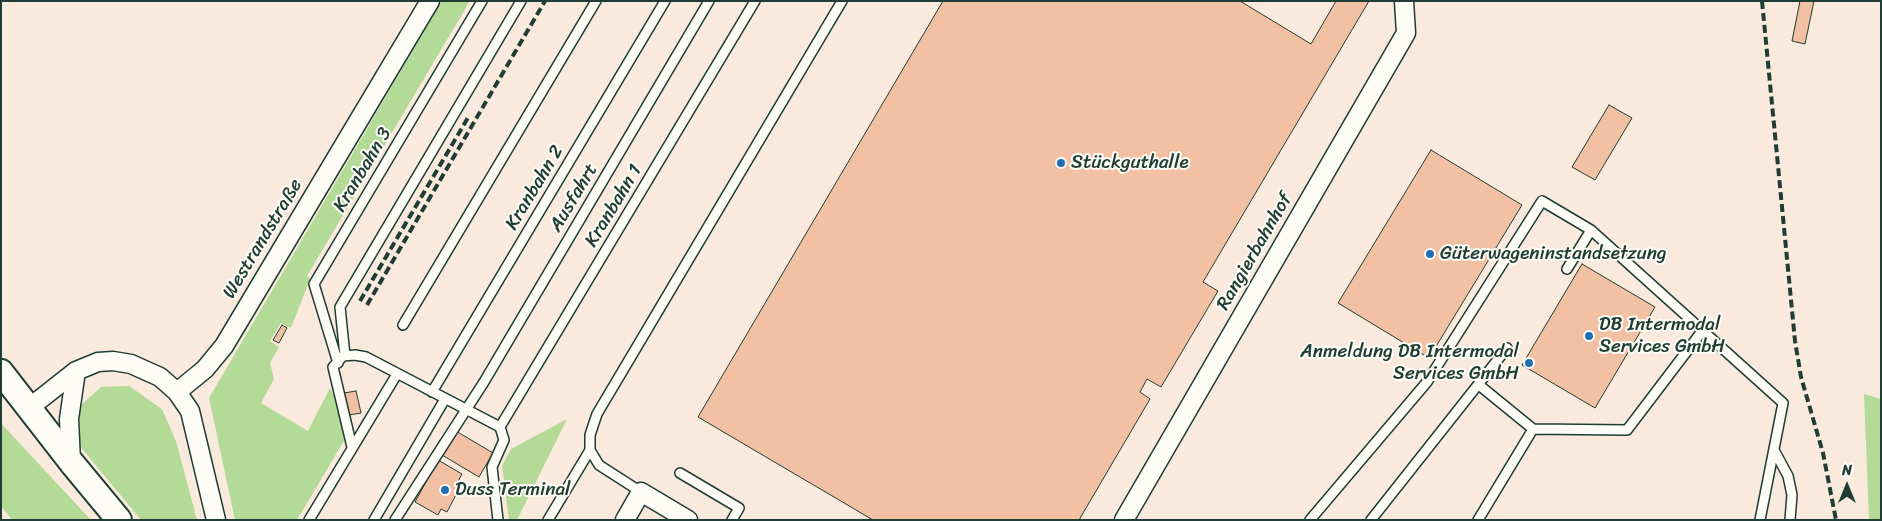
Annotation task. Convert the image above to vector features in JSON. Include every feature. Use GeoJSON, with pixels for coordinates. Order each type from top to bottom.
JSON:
{"type":"FeatureCollection","features":[{"type":"Feature","properties":{"kind":"main road"},"geometry":{"type":"LineString","coordinates":[[1,372],[70,462],[120,520]]}},
{"type":"Feature","properties":{"kind":"street","name":"Westrandstraße"},"geometry":{"type":"LineString","coordinates":[[177,392],[205,369],[224,346],[430,1]]}},
{"type":"Feature","properties":{"kind":"street","name":"Rangierbahnhof"},"geometry":{"type":"LineString","coordinates":[[1124,520],[1406,34],[1404,1]]}},
{"type":"Feature","properties":{"kind":"street"},"geometry":{"type":"LineString","coordinates":[[29,408],[76,371],[98,362],[113,360],[131,364],[160,377],[177,392],[190,411],[197,432],[216,520]]}},
{"type":"Feature","properties":{"kind":"street"},"geometry":{"type":"LineString","coordinates":[[70,462],[69,419],[76,371]]}},
{"type":"Feature","properties":{"kind":"street"},"geometry":{"type":"LineString","coordinates":[[625,520],[641,492],[688,520]]}},
{"type":"Feature","properties":{"kind":"lane","name":"Kranbahn 3"},"geometry":{"type":"LineString","coordinates":[[338,362],[314,284],[482,1]]}},
{"type":"Feature","properties":{"kind":"lane"},"geometry":{"type":"LineString","coordinates":[[345,356],[340,307],[521,1]]}},
{"type":"Feature","properties":{"kind":"lane"},"geometry":{"type":"LineString","coordinates":[[403,326],[596,1]]}},
{"type":"Feature","properties":{"kind":"lane","name":"Kranbahn 2"},"geometry":{"type":"LineString","coordinates":[[432,392],[665,1]]}},
{"type":"Feature","properties":{"kind":"lane","name":"Ausfahrt"},"geometry":{"type":"LineString","coordinates":[[395,520],[466,410],[709,1]]}},
{"type":"Feature","properties":{"kind":"lane","name":"Kranbahn 1"},"geometry":{"type":"LineString","coordinates":[[500,428],[755,1]]}},
{"type":"Feature","properties":{"kind":"lane"},"geometry":{"type":"LineString","coordinates":[[548,520],[590,450],[590,435],[597,414],[842,1]]}},
{"type":"Feature","properties":{"kind":"lane"},"geometry":{"type":"LineString","coordinates":[[1310,520],[1427,382],[1542,202],[1591,230],[1783,403],[1760,520]]}},
{"type":"Feature","properties":{"kind":"lane"},"geometry":{"type":"LineString","coordinates":[[1567,269],[1591,230]]}},
{"type":"Feature","properties":{"kind":"lane"},"geometry":{"type":"LineString","coordinates":[[1479,386],[1534,429],[1627,430],[1703,330]]}},
{"type":"Feature","properties":{"kind":"lane"},"geometry":{"type":"LineString","coordinates":[[1371,520],[1479,386],[1507,348]]}},
{"type":"Feature","properties":{"kind":"lane"},"geometry":{"type":"LineString","coordinates":[[352,447],[333,368],[345,356],[366,357],[500,428],[504,440],[492,466],[498,520]]}},
{"type":"Feature","properties":{"kind":"lane"},"geometry":{"type":"LineString","coordinates":[[309,520],[397,374]]}},
{"type":"Feature","properties":{"kind":"lane"},"geometry":{"type":"LineString","coordinates":[[374,520],[445,399]]}},
{"type":"Feature","properties":{"kind":"lane"},"geometry":{"type":"LineString","coordinates":[[1478,520],[1534,429]]}},
{"type":"Feature","properties":{"kind":"lane"},"geometry":{"type":"LineString","coordinates":[[590,450],[600,465],[641,492]]}},
{"type":"Feature","properties":{"kind":"lane"},"geometry":{"type":"LineString","coordinates":[[1774,450],[1788,476],[1792,495],[1790,520]]}},
{"type":"Feature","properties":{"kind":"lane"},"geometry":{"type":"LineString","coordinates":[[680,473],[739,508],[732,520]]}},
{"type":"Feature","properties":{"kind":"green space"},"geometry":{"type":"Polygon","coordinates":[[[442,1],[470,1],[307,276],[310,279],[291,328],[281,323],[270,341],[279,347],[270,363],[274,379],[261,403],[308,431],[330,388],[334,396],[345,439],[297,520],[235,520],[209,398],[442,1]]]}},
{"type":"Feature","properties":{"kind":"green space"},"geometry":{"type":"Polygon","coordinates":[[[129,386],[162,409],[176,441],[197,520],[141,520],[79,445],[80,406],[101,387],[129,386]]]}},
{"type":"Feature","properties":{"kind":"green space"},"geometry":{"type":"Polygon","coordinates":[[[1864,394],[1881,399],[1881,520],[1869,520],[1864,394]]]}},
{"type":"Feature","properties":{"kind":"green space"},"geometry":{"type":"Polygon","coordinates":[[[567,419],[517,520],[509,520],[502,466],[511,449],[567,419]]]}},
{"type":"Feature","properties":{"kind":"green space"},"geometry":{"type":"Polygon","coordinates":[[[1,423],[91,520],[12,520],[1,506],[1,423]]]}},
{"type":"Feature","properties":{"kind":"building","name":"Stückguthalle"},"geometry":{"type":"Polygon","coordinates":[[[943,1],[1240,1],[1311,44],[1336,1],[1369,1],[1203,282],[1218,291],[1161,387],[1147,379],[1140,392],[1150,399],[1079,520],[873,520],[698,417],[943,1]]]}},
{"type":"Feature","properties":{"kind":"building"},"geometry":{"type":"Polygon","coordinates":[[[1800,1],[1814,1],[1805,44],[1792,41],[1800,1]]]}},
{"type":"Feature","properties":{"kind":"building"},"geometry":{"type":"Polygon","coordinates":[[[1609,105],[1632,118],[1595,180],[1572,167],[1609,105]]]}},
{"type":"Feature","properties":{"kind":"building","name":"Güterwageninstandsetzung"},"geometry":{"type":"Polygon","coordinates":[[[1431,150],[1522,205],[1429,358],[1338,303],[1431,150]]]}},
{"type":"Feature","properties":{"kind":"building","name":"DB Intermodal Services GmbH"},"geometry":{"type":"Polygon","coordinates":[[[1582,264],[1655,307],[1595,408],[1522,365],[1582,264]]]}},
{"type":"Feature","properties":{"kind":"building"},"geometry":{"type":"Polygon","coordinates":[[[282,325],[287,328],[279,343],[273,340],[282,325]]]}},
{"type":"Feature","properties":{"kind":"building"},"geometry":{"type":"Polygon","coordinates":[[[356,391],[361,413],[349,415],[344,393],[356,391]]]}},
{"type":"Feature","properties":{"kind":"building"},"geometry":{"type":"Polygon","coordinates":[[[456,431],[493,453],[479,477],[442,455],[456,431]]]}},
{"type":"Feature","properties":{"kind":"building"},"geometry":{"type":"Polygon","coordinates":[[[438,460],[462,474],[456,485],[460,487],[447,512],[441,509],[438,515],[415,502],[438,460]]]}},
{"type":"Feature","properties":{"kind":"railway"},"geometry":{"type":"LineString","coordinates":[[367,305],[545,1]]}},
{"type":"Feature","properties":{"kind":"railway"},"geometry":{"type":"LineString","coordinates":[[1762,1],[1795,341],[1801,377],[1823,453],[1836,520]]}},
{"type":"Feature","properties":{"kind":"railway"},"geometry":{"type":"LineString","coordinates":[[360,301],[469,116]]}},
{"type":"Feature","properties":{"kind":"place","name":"Stückguthalle"},"geometry":{"type":"Point","coordinates":[1061,163]}},
{"type":"Feature","properties":{"kind":"place","name":"Güterwageninstandsetzung"},"geometry":{"type":"Point","coordinates":[1430,254]}},
{"type":"Feature","properties":{"kind":"place","name":"DB Intermodal Services GmbH"},"geometry":{"type":"Point","coordinates":[1589,336]}},
{"type":"Feature","properties":{"kind":"place","name":"Anmeldung DB Intermodal Services GmbH"},"geometry":{"type":"Point","coordinates":[1529,363]}},
{"type":"Feature","properties":{"kind":"place","name":"Duss Terminal"},"geometry":{"type":"Point","coordinates":[445,490]}}]}
